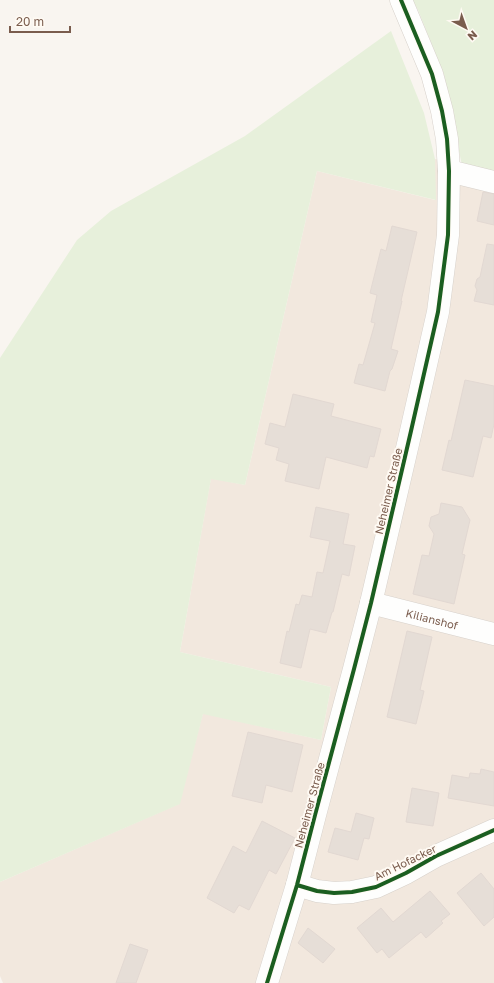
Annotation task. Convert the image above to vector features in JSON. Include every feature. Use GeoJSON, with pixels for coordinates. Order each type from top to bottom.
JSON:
{"type":"FeatureCollection","features":[{"type":"Feature","properties":{"kind":"street","name":"Neheimer Straße"},"geometry":{"type":"LineString","coordinates":[[267,983],[298,885],[371,603],[438,312],[448,235],[449,171],[447,139],[442,111],[432,74],[401,0]]}},
{"type":"Feature","properties":{"kind":"street"},"geometry":{"type":"LineString","coordinates":[[449,171],[494,182]]}},
{"type":"Feature","properties":{"kind":"street","name":"Kilianshof"},"geometry":{"type":"LineString","coordinates":[[371,603],[494,634]]}},
{"type":"Feature","properties":{"kind":"street","name":"Am Hofacker"},"geometry":{"type":"LineString","coordinates":[[298,885],[317,891],[334,893],[352,892],[376,886],[406,873],[436,856],[494,830]]}},
{"type":"Feature","properties":{"kind":"shaded area"},"geometry":{"type":"Polygon","coordinates":[[[435,159],[494,174],[494,983],[3,983],[0,976],[0,882],[179,804],[203,713],[321,740],[331,687],[180,652],[211,478],[245,485],[317,171],[435,200],[435,159]]]}},
{"type":"Feature","properties":{"kind":"green space"},"geometry":{"type":"Polygon","coordinates":[[[412,0],[494,0],[494,174],[462,166],[444,75],[418,10],[412,0]]]}},
{"type":"Feature","properties":{"kind":"green space"},"geometry":{"type":"Polygon","coordinates":[[[391,31],[424,113],[435,159],[436,200],[317,171],[245,485],[211,479],[180,652],[331,687],[321,740],[203,714],[180,804],[0,882],[0,358],[77,240],[111,211],[245,136],[391,31]]]}},
{"type":"Feature","properties":{"kind":"building"},"geometry":{"type":"Polygon","coordinates":[[[483,192],[494,194],[494,225],[477,221],[483,192]]]}},
{"type":"Feature","properties":{"kind":"building"},"geometry":{"type":"Polygon","coordinates":[[[392,226],[417,232],[391,349],[398,351],[390,371],[385,391],[354,383],[359,364],[363,365],[375,323],[371,322],[377,295],[370,293],[381,249],[386,251],[392,226]]]}},
{"type":"Feature","properties":{"kind":"building"},"geometry":{"type":"Polygon","coordinates":[[[487,244],[494,245],[494,305],[474,301],[477,290],[475,286],[477,279],[480,277],[487,244]]]}},
{"type":"Feature","properties":{"kind":"building"},"geometry":{"type":"Polygon","coordinates":[[[465,380],[494,386],[494,424],[491,438],[483,436],[473,477],[442,470],[449,440],[451,441],[465,380]]]}},
{"type":"Feature","properties":{"kind":"building"},"geometry":{"type":"Polygon","coordinates":[[[293,394],[334,404],[331,416],[381,429],[374,457],[370,456],[367,468],[326,457],[319,489],[285,481],[289,464],[276,460],[279,448],[265,444],[270,423],[285,427],[293,394]]]}},
{"type":"Feature","properties":{"kind":"building"},"geometry":{"type":"Polygon","coordinates":[[[441,503],[462,507],[470,520],[462,554],[465,555],[454,604],[413,594],[422,555],[429,556],[434,534],[429,526],[431,517],[439,514],[441,503]]]}},
{"type":"Feature","properties":{"kind":"building"},"geometry":{"type":"Polygon","coordinates":[[[316,507],[349,514],[343,544],[355,546],[349,576],[342,574],[333,612],[326,633],[310,629],[301,668],[280,663],[287,631],[289,632],[296,604],[299,605],[302,595],[312,597],[317,572],[323,573],[330,541],[310,537],[316,507]]]}},
{"type":"Feature","properties":{"kind":"building"},"geometry":{"type":"Polygon","coordinates":[[[407,631],[432,637],[420,690],[424,691],[416,724],[387,717],[407,631]]]}},
{"type":"Feature","properties":{"kind":"building"},"geometry":{"type":"Polygon","coordinates":[[[248,732],[303,745],[292,792],[266,785],[262,803],[232,796],[248,732]]]}},
{"type":"Feature","properties":{"kind":"building"},"geometry":{"type":"Polygon","coordinates":[[[481,769],[494,772],[494,806],[448,798],[452,775],[469,778],[470,773],[480,774],[481,769]]]}},
{"type":"Feature","properties":{"kind":"building"},"geometry":{"type":"Polygon","coordinates":[[[412,788],[439,793],[433,826],[406,822],[412,788]]]}},
{"type":"Feature","properties":{"kind":"building"},"geometry":{"type":"Polygon","coordinates":[[[356,813],[374,818],[369,839],[364,838],[358,860],[328,852],[335,828],[351,832],[356,813]]]}},
{"type":"Feature","properties":{"kind":"building"},"geometry":{"type":"Polygon","coordinates":[[[262,821],[295,838],[276,874],[269,870],[249,910],[239,905],[234,913],[207,898],[233,846],[246,853],[262,821]]]}},
{"type":"Feature","properties":{"kind":"building"},"geometry":{"type":"Polygon","coordinates":[[[481,873],[494,889],[494,917],[484,926],[457,893],[481,873]]]}},
{"type":"Feature","properties":{"kind":"building"},"geometry":{"type":"Polygon","coordinates":[[[430,891],[450,914],[441,921],[443,923],[426,938],[421,932],[389,958],[382,949],[377,953],[357,928],[381,908],[393,922],[430,891]]]}},
{"type":"Feature","properties":{"kind":"building"},"geometry":{"type":"Polygon","coordinates":[[[308,928],[335,949],[323,963],[298,943],[308,928]]]}},
{"type":"Feature","properties":{"kind":"building"},"geometry":{"type":"Polygon","coordinates":[[[130,944],[148,950],[136,983],[116,983],[130,944]]]}},
{"type":"Feature","properties":{"kind":"cycle path"},"geometry":{"type":"LineString","coordinates":[[267,983],[297,885],[371,603],[438,312],[448,235],[449,171],[447,139],[442,111],[432,74],[401,0]]}},
{"type":"Feature","properties":{"kind":"cycle path"},"geometry":{"type":"LineString","coordinates":[[297,885],[317,891],[334,893],[352,892],[376,887],[406,873],[436,856],[494,830]]}}]}
